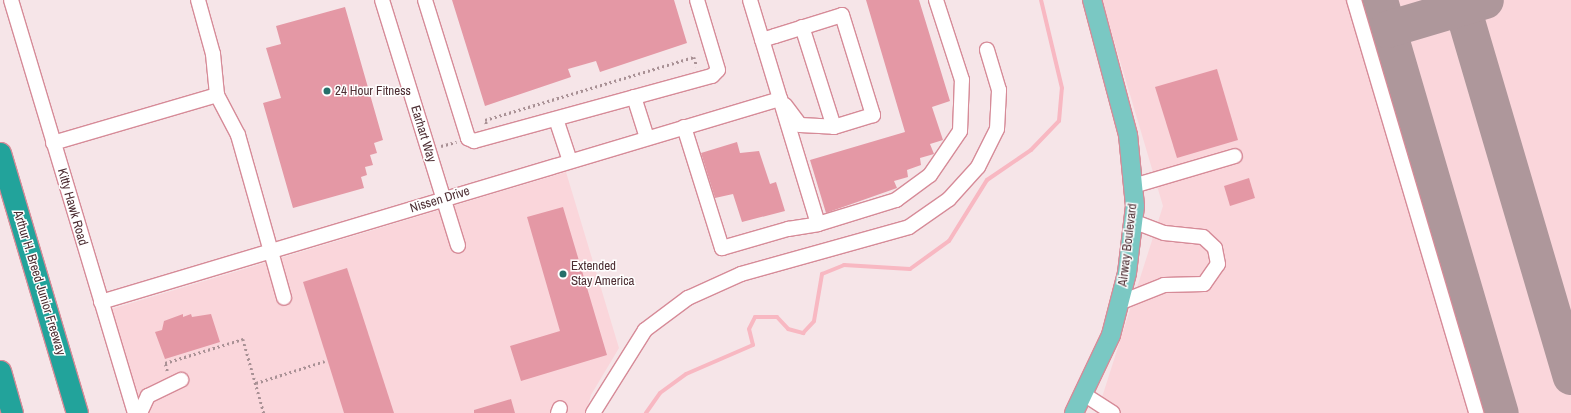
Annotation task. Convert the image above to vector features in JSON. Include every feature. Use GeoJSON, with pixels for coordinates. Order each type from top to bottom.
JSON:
{"type":"FeatureCollection","features":[{"type":"Feature","properties":{"kind":"highway","name":"Arthur H. Breed Junior Freeway"},"geometry":{"type":"LineString","coordinates":[[0,153],[77,413]]}},
{"type":"Feature","properties":{"kind":"highway"},"geometry":{"type":"LineString","coordinates":[[0,371],[12,413]]}},
{"type":"Feature","properties":{"kind":"main road","name":"Airway Boulevard"},"geometry":{"type":"LineString","coordinates":[[1074,413],[1084,395],[1111,335],[1127,273],[1133,221],[1133,186],[1128,135],[1092,0]]}},
{"type":"Feature","properties":{"kind":"street","name":"Kitty Hawk Road"},"geometry":{"type":"LineString","coordinates":[[11,0],[135,413]]}},
{"type":"Feature","properties":{"kind":"street"},"geometry":{"type":"LineString","coordinates":[[198,0],[213,54],[216,95],[238,136],[284,298]]}},
{"type":"Feature","properties":{"kind":"street","name":"Earhart Way"},"geometry":{"type":"LineString","coordinates":[[382,0],[458,246]]}},
{"type":"Feature","properties":{"kind":"street"},"geometry":{"type":"LineString","coordinates":[[425,0],[468,138],[474,141],[712,76],[718,70],[697,0]]}},
{"type":"Feature","properties":{"kind":"street"},"geometry":{"type":"LineString","coordinates":[[750,0],[818,224]]}},
{"type":"Feature","properties":{"kind":"street"},"geometry":{"type":"LineString","coordinates":[[684,127],[722,248],[788,229],[818,224],[896,200],[930,175],[960,131],[962,80],[936,0]]}},
{"type":"Feature","properties":{"kind":"street"},"geometry":{"type":"LineString","coordinates":[[1354,0],[1476,413]]}},
{"type":"Feature","properties":{"kind":"street"},"geometry":{"type":"LineString","coordinates":[[762,40],[842,15],[874,115],[834,127],[800,125],[780,99]]}},
{"type":"Feature","properties":{"kind":"street"},"geometry":{"type":"LineString","coordinates":[[802,28],[834,127]]}},
{"type":"Feature","properties":{"kind":"street"},"geometry":{"type":"LineString","coordinates":[[594,413],[645,330],[688,298],[741,274],[909,227],[949,199],[978,167],[997,129],[999,90],[987,50]]}},
{"type":"Feature","properties":{"kind":"street"},"geometry":{"type":"LineString","coordinates":[[54,142],[216,95]]}},
{"type":"Feature","properties":{"kind":"street"},"geometry":{"type":"LineString","coordinates":[[634,97],[647,138]]}},
{"type":"Feature","properties":{"kind":"street","name":"Nissen Drive"},"geometry":{"type":"LineString","coordinates":[[101,302],[443,198],[780,99]]}},
{"type":"Feature","properties":{"kind":"street"},"geometry":{"type":"LineString","coordinates":[[556,119],[570,161]]}},
{"type":"Feature","properties":{"kind":"street"},"geometry":{"type":"LineString","coordinates":[[1133,186],[1235,156]]}},
{"type":"Feature","properties":{"kind":"street"},"geometry":{"type":"LineString","coordinates":[[1119,303],[1164,285],[1204,284],[1218,264],[1215,248],[1203,237],[1164,233],[1133,221]]}},
{"type":"Feature","properties":{"kind":"street"},"geometry":{"type":"LineString","coordinates":[[140,413],[148,396],[175,378]]}},
{"type":"Feature","properties":{"kind":"street"},"geometry":{"type":"LineString","coordinates":[[1084,395],[1113,413]]}},
{"type":"Feature","properties":{"kind":"path"},"geometry":{"type":"LineString","coordinates":[[439,147],[488,130],[485,120],[694,57],[697,67],[701,65]]}},
{"type":"Feature","properties":{"kind":"path"},"geometry":{"type":"LineString","coordinates":[[175,378],[165,363],[243,339],[264,413]]}},
{"type":"Feature","properties":{"kind":"path"},"geometry":{"type":"LineString","coordinates":[[256,383],[325,361]]}},
{"type":"Feature","properties":{"kind":"shaded area"},"geometry":{"type":"Polygon","coordinates":[[[1102,0],[1571,0],[1571,413],[1097,413],[1163,206],[1102,0]]]}},
{"type":"Feature","properties":{"kind":"shaded area"},"geometry":{"type":"Polygon","coordinates":[[[566,172],[619,348],[591,395],[586,413],[143,413],[108,310],[566,172]]]}},
{"type":"Feature","properties":{"kind":"building"},"geometry":{"type":"Polygon","coordinates":[[[452,0],[674,0],[687,43],[600,72],[596,61],[568,69],[571,77],[485,106],[452,0]]]}},
{"type":"Feature","properties":{"kind":"building"},"geometry":{"type":"Polygon","coordinates":[[[866,0],[919,0],[950,101],[932,107],[943,140],[930,144],[934,154],[920,158],[921,165],[907,170],[908,177],[894,181],[897,188],[826,213],[810,160],[905,132],[866,0]]]}},
{"type":"Feature","properties":{"kind":"building"},"geometry":{"type":"Polygon","coordinates":[[[345,7],[383,140],[374,143],[377,153],[370,155],[373,165],[365,167],[367,175],[361,177],[364,188],[293,208],[263,103],[281,98],[266,48],[281,44],[276,26],[345,7]]]}},
{"type":"Feature","properties":{"kind":"building"},"geometry":{"type":"Polygon","coordinates":[[[1217,69],[1238,140],[1177,158],[1155,87],[1217,69]]]}},
{"type":"Feature","properties":{"kind":"building"},"geometry":{"type":"Polygon","coordinates":[[[737,142],[740,153],[759,151],[770,184],[776,182],[785,211],[742,222],[733,194],[715,198],[701,153],[737,142]]]}},
{"type":"Feature","properties":{"kind":"building"},"geometry":{"type":"Polygon","coordinates":[[[1249,178],[1255,198],[1230,206],[1224,186],[1249,178]]]}},
{"type":"Feature","properties":{"kind":"building","name":"Extended Stay America"},"geometry":{"type":"Polygon","coordinates":[[[563,207],[607,355],[521,381],[510,346],[560,331],[527,217],[563,207]]]}},
{"type":"Feature","properties":{"kind":"building"},"geometry":{"type":"Polygon","coordinates":[[[347,268],[394,413],[344,413],[303,282],[347,268]]]}},
{"type":"Feature","properties":{"kind":"building"},"geometry":{"type":"Polygon","coordinates":[[[183,314],[183,317],[191,314],[192,317],[211,314],[220,342],[165,359],[155,332],[162,330],[164,321],[183,314]]]}},
{"type":"Feature","properties":{"kind":"building"},"geometry":{"type":"Polygon","coordinates":[[[511,399],[515,413],[474,413],[474,410],[511,399]]]}},
{"type":"Feature","properties":{"kind":"waterway"},"geometry":{"type":"LineString","coordinates":[[646,413],[660,393],[686,374],[753,345],[749,329],[755,317],[777,317],[788,329],[803,333],[814,321],[822,274],[844,265],[910,269],[949,241],[987,180],[1031,150],[1059,121],[1062,88],[1041,0]]}},
{"type":"Feature","properties":{"kind":"taxiway"},"geometry":{"type":"LineString","coordinates":[[1379,0],[1500,413]]}},
{"type":"Feature","properties":{"kind":"taxiway"},"geometry":{"type":"LineString","coordinates":[[1460,0],[1571,376]]}},
{"type":"Feature","properties":{"kind":"taxiway"},"geometry":{"type":"LineString","coordinates":[[1387,29],[1485,0]]}},
{"type":"Feature","properties":{"kind":"place","name":"24 Hour Fitness"},"geometry":{"type":"Point","coordinates":[327,91]}},
{"type":"Feature","properties":{"kind":"place","name":"Extended Stay America"},"geometry":{"type":"Point","coordinates":[563,274]}}]}
